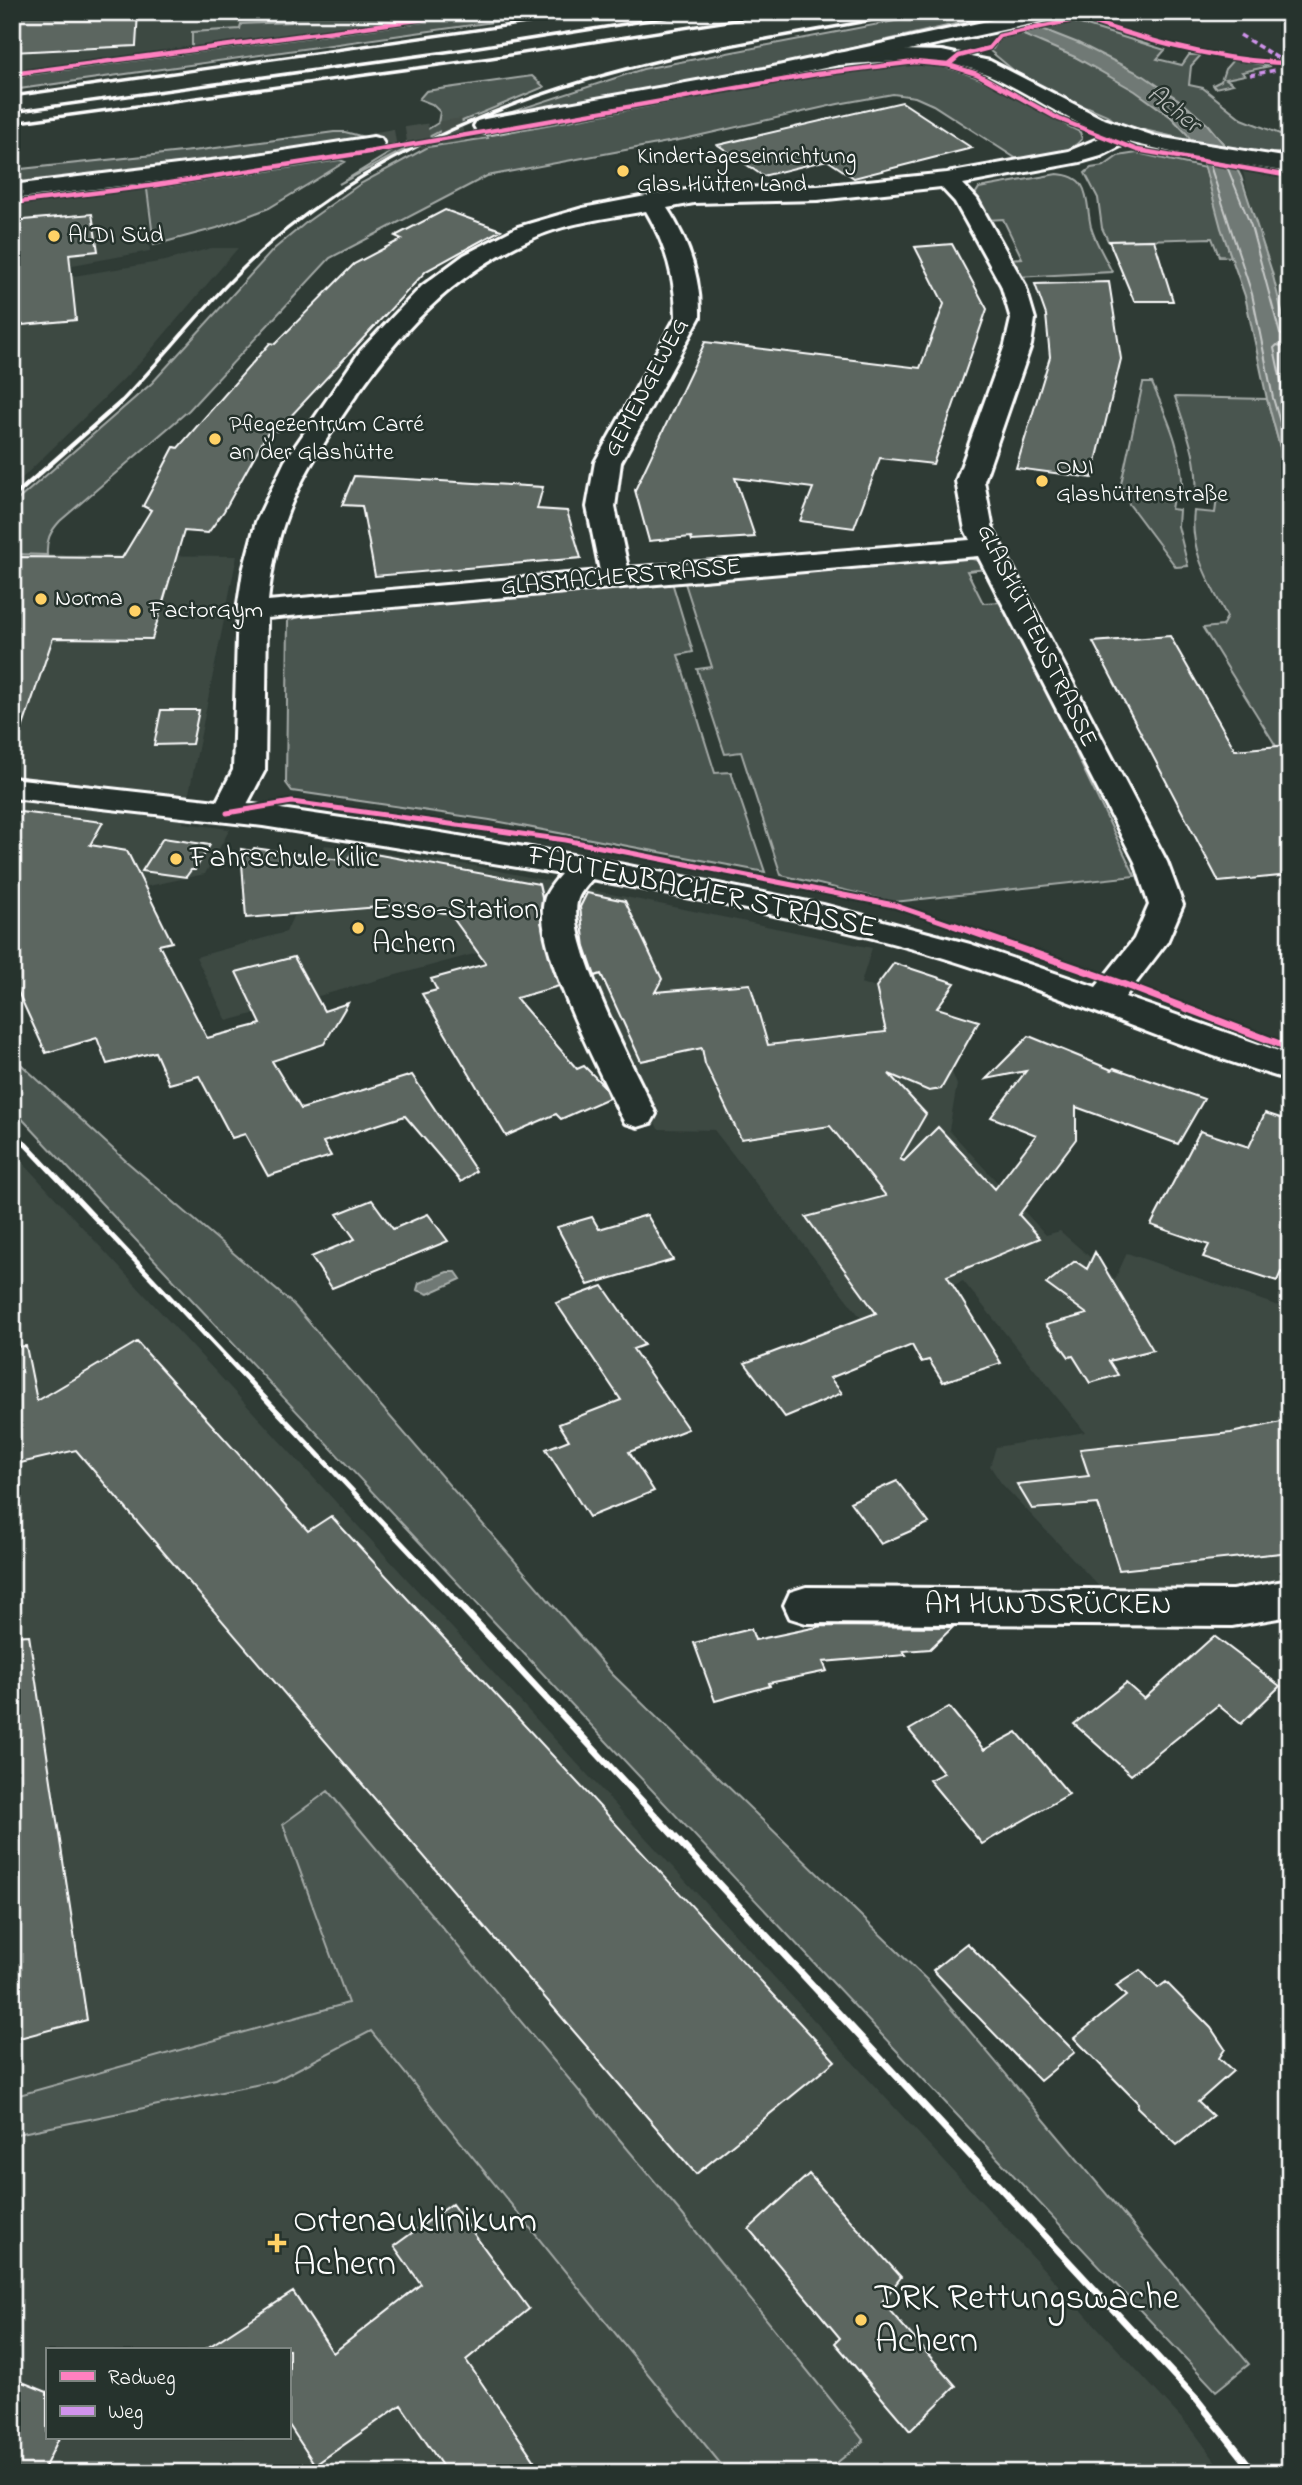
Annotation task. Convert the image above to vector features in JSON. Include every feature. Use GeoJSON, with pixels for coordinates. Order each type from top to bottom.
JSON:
{"type":"FeatureCollection","features":[{"type":"Feature","properties":{"kind":"street"},"geometry":{"type":"LineString","coordinates":[[485,126],[663,94],[1056,13]]}},
{"type":"Feature","properties":{"kind":"street"},"geometry":{"type":"LineString","coordinates":[[958,34],[1002,74]]}},
{"type":"Feature","properties":{"kind":"street"},"geometry":{"type":"LineString","coordinates":[[937,38],[969,62]]}},
{"type":"Feature","properties":{"kind":"street"},"geometry":{"type":"LineString","coordinates":[[835,59],[926,55],[969,62],[1002,74],[1073,114],[1128,135],[1153,142],[1290,165]]}},
{"type":"Feature","properties":{"kind":"street"},"geometry":{"type":"LineString","coordinates":[[227,813],[249,770],[253,611],[257,571],[270,522],[298,461],[369,355],[431,291],[472,260],[526,232],[583,215],[651,201],[818,193],[947,180],[1072,157],[1128,135]]}},
{"type":"Feature","properties":{"kind":"street"},"geometry":{"type":"LineString","coordinates":[[12,192],[244,164],[373,144]]}},
{"type":"Feature","properties":{"kind":"street","name":"GLASHÜTTENSTRASSE"},"geometry":{"type":"LineString","coordinates":[[947,180],[965,199],[1013,285],[1023,319],[1018,345],[970,481],[979,530],[1151,862],[1167,905],[1150,942],[1103,1002]]}},
{"type":"Feature","properties":{"kind":"street","name":"GEMENGEWEG"},"geometry":{"type":"LineString","coordinates":[[617,580],[599,510],[601,481],[608,462],[688,317],[687,290],[680,267],[658,209],[651,201]]}},
{"type":"Feature","properties":{"kind":"street","name":"GLASMACHERSTRASSE"},"geometry":{"type":"LineString","coordinates":[[253,611],[860,556],[989,547]]}},
{"type":"Feature","properties":{"kind":"street","name":"FAUTENBACHER STRASSE"},"geometry":{"type":"LineString","coordinates":[[12,788],[475,846],[907,936],[983,959],[1290,1068]]}},
{"type":"Feature","properties":{"kind":"street"},"geometry":{"type":"LineString","coordinates":[[584,867],[560,901],[561,934],[581,988],[638,1114]]}},
{"type":"Feature","properties":{"kind":"street","name":"AM HUNDSRÜCKEN"},"geometry":{"type":"LineString","coordinates":[[806,1605],[1232,1608],[1290,1598]]}},
{"type":"Feature","properties":{"kind":"shaded area"},"geometry":{"type":"Polygon","coordinates":[[[12,12],[296,12],[290,13],[292,22],[241,24],[240,29],[192,32],[192,49],[12,73],[12,12]]]}},
{"type":"Feature","properties":{"kind":"shaded area"},"geometry":{"type":"Polygon","coordinates":[[[461,12],[192,49],[192,32],[240,29],[241,24],[291,22],[290,13],[461,12]]]}},
{"type":"Feature","properties":{"kind":"shaded area"},"geometry":{"type":"Polygon","coordinates":[[[498,12],[564,12],[12,90],[12,77],[498,12]]]}},
{"type":"Feature","properties":{"kind":"shaded area"},"geometry":{"type":"Polygon","coordinates":[[[942,12],[973,20],[758,70],[496,117],[643,69],[942,12]]]}},
{"type":"Feature","properties":{"kind":"shaded area"},"geometry":{"type":"Polygon","coordinates":[[[1074,22],[1165,50],[1157,59],[1182,65],[1189,55],[1201,55],[1191,66],[1189,85],[1203,88],[1242,119],[1290,138],[1290,152],[1265,154],[1226,147],[1207,124],[1042,29],[1074,22]]]}},
{"type":"Feature","properties":{"kind":"shaded area"},"geometry":{"type":"Polygon","coordinates":[[[1019,33],[1063,51],[1114,77],[1161,108],[1192,141],[1118,124],[1107,115],[1088,107],[1082,111],[1024,79],[989,50],[993,49],[999,39],[1019,33]]]}},
{"type":"Feature","properties":{"kind":"shaded area"},"geometry":{"type":"Polygon","coordinates":[[[1233,60],[1270,66],[1242,72],[1245,75],[1226,79],[1233,84],[1215,88],[1213,85],[1221,81],[1225,69],[1233,60]]]}},
{"type":"Feature","properties":{"kind":"shaded area"},"geometry":{"type":"Polygon","coordinates":[[[915,63],[938,65],[980,79],[1080,132],[1082,139],[1062,152],[1020,161],[933,105],[915,97],[893,94],[684,139],[487,176],[330,258],[189,410],[60,521],[49,537],[47,555],[12,554],[12,505],[152,383],[274,249],[360,184],[428,147],[818,75],[915,63]]]}},
{"type":"Feature","properties":{"kind":"shaded area"},"geometry":{"type":"Polygon","coordinates":[[[532,76],[544,87],[448,127],[339,184],[438,123],[440,112],[432,104],[419,99],[426,91],[532,76]]]}},
{"type":"Feature","properties":{"kind":"shaded area"},"geometry":{"type":"Polygon","coordinates":[[[334,132],[368,138],[12,188],[12,170],[201,150],[334,132]]]}},
{"type":"Feature","properties":{"kind":"shaded area"},"geometry":{"type":"Polygon","coordinates":[[[1137,153],[1205,168],[1231,257],[1219,256],[1212,238],[1108,241],[1102,228],[1098,198],[1085,173],[1091,168],[1104,166],[1118,156],[1137,153]]]}},
{"type":"Feature","properties":{"kind":"shaded area"},"geometry":{"type":"Polygon","coordinates":[[[340,160],[345,162],[269,208],[217,228],[154,245],[147,189],[340,160]]]}},
{"type":"Feature","properties":{"kind":"shaded area"},"geometry":{"type":"Polygon","coordinates":[[[1243,172],[1290,180],[1290,345],[1272,272],[1243,172]]]}},
{"type":"Feature","properties":{"kind":"shaded area"},"geometry":{"type":"Polygon","coordinates":[[[1057,174],[1076,179],[1082,185],[1093,233],[1112,272],[1016,277],[1007,259],[1022,258],[1003,219],[987,220],[974,196],[979,188],[1057,174]]]}},
{"type":"Feature","properties":{"kind":"shaded area"},"geometry":{"type":"Polygon","coordinates":[[[147,189],[150,251],[12,276],[12,206],[147,189]]]}},
{"type":"Feature","properties":{"kind":"shaded area"},"geometry":{"type":"Polygon","coordinates":[[[211,248],[238,248],[139,364],[12,488],[12,286],[165,261],[211,248]]]}},
{"type":"Feature","properties":{"kind":"shaded area"},"geometry":{"type":"Polygon","coordinates":[[[1143,383],[1152,383],[1178,450],[1182,493],[1174,492],[1171,509],[1179,510],[1178,526],[1188,566],[1176,567],[1129,504],[1121,484],[1143,383]]]}},
{"type":"Feature","properties":{"kind":"shaded area"},"geometry":{"type":"Polygon","coordinates":[[[1175,397],[1267,399],[1290,484],[1290,745],[1276,746],[1203,628],[1222,626],[1227,617],[1202,566],[1193,526],[1194,511],[1215,513],[1217,498],[1196,495],[1194,457],[1175,397]]]}},
{"type":"Feature","properties":{"kind":"shaded area"},"geometry":{"type":"Polygon","coordinates":[[[12,554],[237,556],[183,823],[230,829],[205,874],[12,915],[12,554]]]}},
{"type":"Feature","properties":{"kind":"shaded area"},"geometry":{"type":"Polygon","coordinates":[[[965,557],[976,560],[987,569],[967,571],[983,603],[1003,602],[1135,876],[894,902],[781,875],[741,752],[725,754],[697,669],[712,667],[684,580],[965,557]]]}},
{"type":"Feature","properties":{"kind":"shaded area"},"geometry":{"type":"Polygon","coordinates":[[[672,582],[693,652],[678,655],[715,773],[731,772],[765,872],[490,820],[292,791],[286,783],[288,620],[308,615],[672,582]]]}},
{"type":"Feature","properties":{"kind":"shaded area"},"geometry":{"type":"Polygon","coordinates":[[[325,845],[476,866],[872,948],[861,983],[926,1005],[957,1085],[949,1130],[1046,1235],[1060,1231],[1115,1279],[1127,1253],[1290,1310],[1290,1586],[1237,1597],[1110,1598],[1001,1483],[990,1466],[996,1447],[1085,1432],[963,1281],[865,1323],[714,1130],[658,1129],[566,929],[227,1021],[196,957],[286,932],[325,845]]]}},
{"type":"Feature","properties":{"kind":"shaded area"},"geometry":{"type":"Polygon","coordinates":[[[12,1056],[126,1161],[294,1305],[612,1674],[927,1980],[1249,2364],[1216,2391],[12,1108],[12,1056]]]}},
{"type":"Feature","properties":{"kind":"shaded area"},"geometry":{"type":"Polygon","coordinates":[[[12,1151],[1194,2432],[1224,2473],[824,2473],[864,2440],[283,1824],[349,2003],[12,2097],[12,1151]]]}},
{"type":"Feature","properties":{"kind":"shaded area"},"geometry":{"type":"Polygon","coordinates":[[[328,1791],[682,2214],[864,2441],[824,2473],[728,2473],[371,2031],[275,2081],[12,2135],[12,2097],[348,2003],[283,1824],[328,1791]]]}},
{"type":"Feature","properties":{"kind":"shaded area","name":"Ortenauklinikum Achern"},"geometry":{"type":"Polygon","coordinates":[[[371,2031],[728,2473],[12,2473],[12,2135],[275,2081],[371,2031]]]}},
{"type":"Feature","properties":{"kind":"water","name":"Acher"},"geometry":{"type":"Polygon","coordinates":[[[945,12],[982,12],[1035,26],[1078,43],[1144,76],[1182,102],[1207,124],[1226,147],[1241,177],[1272,272],[1290,345],[1290,484],[1267,399],[1245,296],[1221,228],[1205,168],[1187,134],[1171,117],[1135,91],[1075,57],[1019,33],[945,12]]]}},
{"type":"Feature","properties":{"kind":"water"},"geometry":{"type":"Polygon","coordinates":[[[447,1272],[456,1272],[461,1279],[428,1294],[417,1290],[419,1283],[447,1272]]]}},
{"type":"Feature","properties":{"kind":"building"},"geometry":{"type":"Polygon","coordinates":[[[12,12],[138,12],[136,46],[12,52],[12,12]]]}},
{"type":"Feature","properties":{"kind":"building"},"geometry":{"type":"Polygon","coordinates":[[[902,102],[972,148],[854,178],[827,160],[763,176],[718,145],[902,102]]]}},
{"type":"Feature","properties":{"kind":"building"},"geometry":{"type":"Polygon","coordinates":[[[445,210],[501,230],[426,271],[277,431],[269,430],[224,511],[208,533],[184,531],[152,639],[53,638],[17,744],[12,743],[12,557],[122,558],[151,510],[143,506],[174,447],[178,448],[270,343],[275,344],[354,264],[402,239],[395,236],[445,210]]]}},
{"type":"Feature","properties":{"kind":"building"},"geometry":{"type":"Polygon","coordinates":[[[92,214],[98,251],[69,254],[76,320],[12,326],[12,221],[92,214]]]}},
{"type":"Feature","properties":{"kind":"building"},"geometry":{"type":"Polygon","coordinates":[[[1154,240],[1173,301],[1134,301],[1109,241],[1154,240]]]}},
{"type":"Feature","properties":{"kind":"building"},"geometry":{"type":"Polygon","coordinates":[[[952,244],[987,309],[933,464],[880,458],[854,528],[800,521],[813,488],[735,478],[755,537],[692,541],[691,537],[649,541],[635,490],[705,342],[920,368],[944,304],[915,247],[952,244]]]}},
{"type":"Feature","properties":{"kind":"building"},"geometry":{"type":"Polygon","coordinates":[[[1109,282],[1121,359],[1092,478],[1016,468],[1050,357],[1046,315],[1035,284],[1109,282]]]}},
{"type":"Feature","properties":{"kind":"building"},"geometry":{"type":"Polygon","coordinates":[[[354,476],[543,487],[537,509],[567,511],[581,558],[375,576],[362,506],[342,505],[354,476]]]}},
{"type":"Feature","properties":{"kind":"building"},"geometry":{"type":"Polygon","coordinates":[[[1170,636],[1235,750],[1290,745],[1290,875],[1219,882],[1093,642],[1170,636]]]}},
{"type":"Feature","properties":{"kind":"building"},"geometry":{"type":"Polygon","coordinates":[[[161,710],[199,710],[192,744],[154,745],[161,710]]]}},
{"type":"Feature","properties":{"kind":"building"},"geometry":{"type":"Polygon","coordinates":[[[12,811],[103,822],[90,845],[127,851],[172,942],[159,945],[207,1038],[261,1024],[236,972],[294,957],[324,1011],[348,1003],[324,1044],[272,1061],[301,1109],[412,1075],[476,1171],[461,1182],[405,1116],[323,1142],[331,1156],[268,1176],[245,1134],[232,1138],[199,1076],[169,1084],[155,1052],[107,1064],[97,1038],[46,1053],[12,979],[12,811]]]}},
{"type":"Feature","properties":{"kind":"building","name":"Fahrschule Kilic"},"geometry":{"type":"Polygon","coordinates":[[[163,838],[210,845],[195,870],[191,870],[186,877],[142,871],[163,838]]]}},
{"type":"Feature","properties":{"kind":"building"},"geometry":{"type":"Polygon","coordinates":[[[254,848],[347,861],[353,850],[539,884],[542,897],[541,922],[559,986],[516,998],[577,1069],[584,1066],[604,1086],[609,1098],[561,1119],[556,1114],[506,1136],[422,994],[437,990],[431,979],[486,964],[450,914],[416,908],[415,904],[246,918],[241,849],[252,851],[254,848]]]}},
{"type":"Feature","properties":{"kind":"building"},"geometry":{"type":"Polygon","coordinates":[[[587,893],[625,901],[662,979],[655,992],[750,984],[768,1045],[886,1032],[876,987],[894,963],[955,983],[937,1008],[979,1021],[941,1089],[929,1091],[889,1074],[926,1114],[900,1159],[904,1161],[938,1127],[995,1189],[1036,1135],[991,1117],[1026,1071],[986,1079],[1029,1036],[1112,1070],[1114,1068],[1204,1099],[1178,1144],[1076,1107],[1076,1139],[1019,1215],[1040,1238],[947,1276],[1001,1363],[943,1382],[929,1360],[921,1362],[912,1345],[830,1378],[842,1393],[785,1417],[745,1363],[876,1313],[806,1217],[886,1196],[830,1126],[741,1139],[705,1064],[702,1048],[641,1061],[601,974],[595,976],[585,947],[580,907],[587,893]]]}},
{"type":"Feature","properties":{"kind":"building"},"geometry":{"type":"Polygon","coordinates":[[[1265,1113],[1290,1121],[1290,1275],[1281,1272],[1277,1281],[1203,1257],[1209,1245],[1151,1225],[1200,1131],[1249,1147],[1265,1113]]]}},
{"type":"Feature","properties":{"kind":"building"},"geometry":{"type":"Polygon","coordinates":[[[372,1200],[393,1229],[428,1214],[448,1241],[332,1288],[311,1257],[355,1239],[337,1214],[372,1200]]]}},
{"type":"Feature","properties":{"kind":"building"},"geometry":{"type":"Polygon","coordinates":[[[647,1215],[673,1260],[588,1285],[557,1227],[592,1217],[599,1229],[647,1215]]]}},
{"type":"Feature","properties":{"kind":"building"},"geometry":{"type":"Polygon","coordinates":[[[1095,1252],[1153,1350],[1109,1361],[1118,1375],[1090,1383],[1073,1356],[1069,1357],[1046,1325],[1087,1314],[1046,1284],[1075,1261],[1087,1269],[1095,1252]]]}},
{"type":"Feature","properties":{"kind":"building"},"geometry":{"type":"Polygon","coordinates":[[[603,1286],[644,1345],[633,1349],[688,1429],[629,1452],[654,1491],[589,1517],[546,1449],[569,1440],[559,1424],[621,1400],[556,1303],[603,1286]]]}},
{"type":"Feature","properties":{"kind":"building"},"geometry":{"type":"Polygon","coordinates":[[[137,1342],[308,1531],[331,1516],[835,2061],[696,2174],[76,1450],[12,1465],[12,1347],[26,1346],[37,1401],[137,1342]]]}},
{"type":"Feature","properties":{"kind":"building"},"geometry":{"type":"Polygon","coordinates":[[[1290,1420],[1290,1552],[1119,1570],[1098,1504],[1032,1509],[1017,1484],[1089,1476],[1080,1449],[1231,1433],[1290,1420]]]}},
{"type":"Feature","properties":{"kind":"building"},"geometry":{"type":"Polygon","coordinates":[[[897,1481],[929,1523],[881,1544],[850,1502],[897,1481]]]}},
{"type":"Feature","properties":{"kind":"building"},"geometry":{"type":"Polygon","coordinates":[[[822,1626],[953,1627],[930,1649],[903,1651],[906,1655],[823,1662],[827,1671],[769,1683],[770,1686],[715,1701],[694,1643],[751,1629],[755,1640],[822,1626]]]}},
{"type":"Feature","properties":{"kind":"building"},"geometry":{"type":"Polygon","coordinates":[[[29,1635],[87,2020],[12,2040],[12,1636],[29,1635]]]}},
{"type":"Feature","properties":{"kind":"building"},"geometry":{"type":"Polygon","coordinates":[[[1214,1636],[1280,1686],[1241,1724],[1218,1705],[1131,1775],[1074,1724],[1126,1683],[1144,1699],[1214,1636]]]}},
{"type":"Feature","properties":{"kind":"building"},"geometry":{"type":"Polygon","coordinates":[[[949,1707],[984,1750],[1017,1732],[1069,1794],[982,1844],[929,1780],[944,1773],[909,1730],[949,1707]]]}},
{"type":"Feature","properties":{"kind":"building"},"geometry":{"type":"Polygon","coordinates":[[[967,1943],[1075,2052],[1040,2081],[933,1970],[967,1943]]]}},
{"type":"Feature","properties":{"kind":"building"},"geometry":{"type":"Polygon","coordinates":[[[1140,1970],[1158,1988],[1166,1982],[1211,2028],[1225,2049],[1219,2058],[1233,2071],[1198,2102],[1213,2116],[1177,2145],[1137,2107],[1138,2103],[1074,2038],[1126,1996],[1116,1986],[1140,1970]]]}},
{"type":"Feature","properties":{"kind":"building","name":"DRK Rettungswache Achern"},"geometry":{"type":"Polygon","coordinates":[[[809,2174],[901,2277],[882,2302],[956,2386],[910,2431],[835,2343],[840,2338],[749,2229],[809,2174]]]}},
{"type":"Feature","properties":{"kind":"building"},"geometry":{"type":"Polygon","coordinates":[[[452,2204],[529,2309],[466,2360],[543,2473],[447,2473],[401,2405],[315,2465],[290,2427],[290,2348],[207,2348],[293,2292],[333,2353],[421,2284],[394,2246],[452,2204]]]}},
{"type":"Feature","properties":{"kind":"building"},"geometry":{"type":"Polygon","coordinates":[[[12,2378],[46,2392],[46,2440],[58,2440],[42,2473],[12,2473],[12,2378]]]}},
{"type":"Feature","properties":{"kind":"tunnel"},"geometry":{"type":"LineString","coordinates":[[373,144],[485,126]]}},
{"type":"Feature","properties":{"kind":"railway"},"geometry":{"type":"LineString","coordinates":[[12,96],[603,12]]}},
{"type":"Feature","properties":{"kind":"railway"},"geometry":{"type":"LineString","coordinates":[[12,112],[453,51],[701,12]]}},
{"type":"Feature","properties":{"kind":"railway"},"geometry":{"type":"LineString","coordinates":[[12,123],[491,58],[786,12]]}},
{"type":"Feature","properties":{"kind":"railway"},"geometry":{"type":"LineString","coordinates":[[120,403],[220,291],[287,229],[329,198],[421,144],[519,103],[620,71],[671,58],[915,12]]}},
{"type":"Feature","properties":{"kind":"railway"},"geometry":{"type":"LineString","coordinates":[[12,498],[120,403]]}},
{"type":"Feature","properties":{"kind":"railway"},"geometry":{"type":"LineString","coordinates":[[12,1130],[461,1606]]}},
{"type":"Feature","properties":{"kind":"railway"},"geometry":{"type":"LineString","coordinates":[[459,1604],[1198,2401],[1255,2473]]}},
{"type":"Feature","properties":{"kind":"marked path"},"geometry":{"type":"LineString","coordinates":[[1246,12],[1251,13]]}},
{"type":"Feature","properties":{"kind":"marked path"},"geometry":{"type":"LineString","coordinates":[[1240,35],[1281,60]]}},
{"type":"Feature","properties":{"kind":"marked path"},"geometry":{"type":"LineString","coordinates":[[1250,75],[1276,70]]}},
{"type":"Feature","properties":{"kind":"cycle path"},"geometry":{"type":"LineString","coordinates":[[12,74],[477,12]]}},
{"type":"Feature","properties":{"kind":"cycle path"},"geometry":{"type":"LineString","coordinates":[[1062,12],[1157,44],[1259,62],[1286,63]]}},
{"type":"Feature","properties":{"kind":"cycle path"},"geometry":{"type":"LineString","coordinates":[[948,65],[959,56],[989,48],[999,36],[1110,12]]}},
{"type":"Feature","properties":{"kind":"cycle path"},"geometry":{"type":"LineString","coordinates":[[12,203],[150,186],[363,153],[817,74],[915,62],[948,65],[977,74],[1059,119],[1137,150],[1290,176]]}},
{"type":"Feature","properties":{"kind":"cycle path"},"geometry":{"type":"LineString","coordinates":[[227,813],[292,802],[450,823],[565,840],[894,905],[1120,983],[1290,1048]]}},
{"type":"Feature","properties":{"kind":"place","name":"Kindertageseinrichtung Glas Hütten Land"},"geometry":{"type":"Point","coordinates":[623,171]}},
{"type":"Feature","properties":{"kind":"place","name":"ALDI Süd"},"geometry":{"type":"Point","coordinates":[54,236]}},
{"type":"Feature","properties":{"kind":"place","name":"Pflegezentrum Carré an der Glashütte"},"geometry":{"type":"Point","coordinates":[215,439]}},
{"type":"Feature","properties":{"kind":"place","name":"ONI Glashüttenstraße"},"geometry":{"type":"Point","coordinates":[1042,481]}},
{"type":"Feature","properties":{"kind":"place","name":"Norma"},"geometry":{"type":"Point","coordinates":[41,599]}},
{"type":"Feature","properties":{"kind":"place","name":"FactorGym"},"geometry":{"type":"Point","coordinates":[135,611]}},
{"type":"Feature","properties":{"kind":"place","name":"Fahrschule Kilic"},"geometry":{"type":"Point","coordinates":[176,859]}},
{"type":"Feature","properties":{"kind":"place","name":"Esso-Station Achern"},"geometry":{"type":"Point","coordinates":[358,928]}},
{"type":"Feature","properties":{"kind":"place","name":"Ortenauklinikum Achern"},"geometry":{"type":"Point","coordinates":[277,2243]}},
{"type":"Feature","properties":{"kind":"place","name":"DRK Rettungswache Achern"},"geometry":{"type":"Point","coordinates":[861,2320]}}]}
